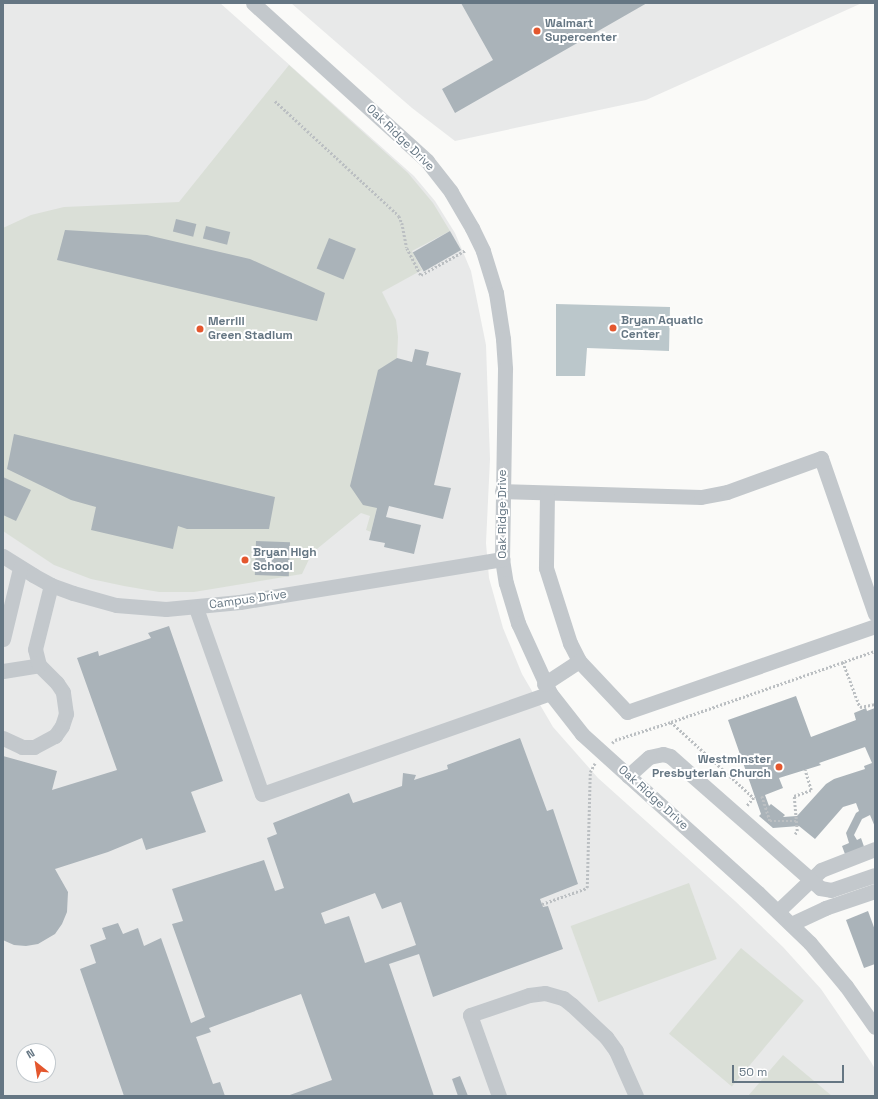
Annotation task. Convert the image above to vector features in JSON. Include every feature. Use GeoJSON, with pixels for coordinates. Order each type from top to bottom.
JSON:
{"type":"FeatureCollection","features":[{"type":"Feature","properties":{"kind":"street","name":"Oak Ridge Drive"},"geometry":{"type":"LineString","coordinates":[[253,3],[427,161],[452,192],[472,228],[491,272],[503,339],[505,369],[502,560],[506,583],[518,623],[547,689],[582,734],[778,911],[869,1004],[875,1027]]}},
{"type":"Feature","properties":{"kind":"street"},"geometry":{"type":"LineString","coordinates":[[502,491],[688,497],[712,496],[820,458],[875,614]]}},
{"type":"Feature","properties":{"kind":"street"},"geometry":{"type":"LineString","coordinates":[[547,493],[546,568],[570,643],[579,661],[626,712],[875,626]]}},
{"type":"Feature","properties":{"kind":"street","name":"Campus Drive"},"geometry":{"type":"LineString","coordinates":[[3,556],[20,568],[51,585],[93,600],[166,609],[196,608],[240,602],[502,560]]}},
{"type":"Feature","properties":{"kind":"street"},"geometry":{"type":"LineString","coordinates":[[3,639],[20,568]]}},
{"type":"Feature","properties":{"kind":"street"},"geometry":{"type":"LineString","coordinates":[[3,738],[22,747],[34,747],[55,736],[62,726],[66,714],[63,692],[57,683],[39,665],[35,649],[51,585]]}},
{"type":"Feature","properties":{"kind":"street"},"geometry":{"type":"LineString","coordinates":[[196,608],[262,794],[547,689],[579,661]]}},
{"type":"Feature","properties":{"kind":"street"},"geometry":{"type":"LineString","coordinates":[[3,671],[39,665]]}},
{"type":"Feature","properties":{"kind":"street"},"geometry":{"type":"LineString","coordinates":[[628,776],[649,757],[663,754],[670,756],[820,888],[831,890],[875,875]]}},
{"type":"Feature","properties":{"kind":"street"},"geometry":{"type":"LineString","coordinates":[[778,911],[810,879],[827,866],[875,849]]}},
{"type":"Feature","properties":{"kind":"street"},"geometry":{"type":"LineString","coordinates":[[791,924],[825,908],[875,891]]}},
{"type":"Feature","properties":{"kind":"street"},"geometry":{"type":"LineString","coordinates":[[499,1096],[470,1016],[529,995],[545,993],[563,998],[586,1016],[606,1037],[616,1051],[636,1096]]}},
{"type":"Feature","properties":{"kind":"path"},"geometry":{"type":"LineString","coordinates":[[275,101],[399,216],[402,223],[407,248],[421,275],[466,250]]}},
{"type":"Feature","properties":{"kind":"path"},"geometry":{"type":"LineString","coordinates":[[611,744],[615,740],[875,651]]}},
{"type":"Feature","properties":{"kind":"path"},"geometry":{"type":"LineString","coordinates":[[843,662],[860,707],[875,704]]}},
{"type":"Feature","properties":{"kind":"path"},"geometry":{"type":"LineString","coordinates":[[671,722],[754,798],[738,815]]}},
{"type":"Feature","properties":{"kind":"path"},"geometry":{"type":"LineString","coordinates":[[542,904],[587,888],[590,772],[595,762]]}},
{"type":"Feature","properties":{"kind":"path"},"geometry":{"type":"LineString","coordinates":[[795,834],[797,831],[794,796],[811,790],[804,770]]}},
{"type":"Feature","properties":{"kind":"path"},"geometry":{"type":"LineString","coordinates":[[762,796],[770,821],[796,821]]}},
{"type":"Feature","properties":{"kind":"shaded area","name":"Bryan High School"},"geometry":{"type":"Polygon","coordinates":[[[3,3],[220,3],[414,176],[435,201],[455,233],[471,271],[486,345],[490,459],[486,543],[489,578],[503,628],[522,674],[553,727],[598,778],[735,901],[783,947],[821,989],[875,1069],[875,1096],[3,1096],[3,3]]]}},
{"type":"Feature","properties":{"kind":"shaded area"},"geometry":{"type":"Polygon","coordinates":[[[291,3],[862,3],[646,100],[455,141],[412,108],[291,3]]]}},
{"type":"Feature","properties":{"kind":"shaded area","name":"Merrill Green Stadium"},"geometry":{"type":"Polygon","coordinates":[[[289,65],[408,173],[433,203],[450,231],[412,251],[422,270],[382,292],[396,320],[398,337],[397,358],[378,371],[377,508],[371,532],[366,530],[370,516],[361,513],[312,553],[302,574],[194,592],[159,592],[124,586],[91,579],[54,565],[3,531],[3,228],[31,215],[64,207],[179,202],[289,65]]]}},
{"type":"Feature","properties":{"kind":"shaded area","name":"Bryan Aquatic Center"},"geometry":{"type":"Polygon","coordinates":[[[556,304],[670,307],[669,351],[587,348],[585,376],[556,376],[556,304]]]}},
{"type":"Feature","properties":{"kind":"shaded area"},"geometry":{"type":"Polygon","coordinates":[[[689,883],[717,959],[598,1002],[571,926],[689,883]]]}},
{"type":"Feature","properties":{"kind":"shaded area"},"geometry":{"type":"Polygon","coordinates":[[[741,948],[804,1001],[732,1087],[669,1034],[741,948]]]}},
{"type":"Feature","properties":{"kind":"shaded area"},"geometry":{"type":"Polygon","coordinates":[[[783,1055],[832,1096],[748,1096],[783,1055]]]}},
{"type":"Feature","properties":{"kind":"building","name":"Walmart Supercenter"},"geometry":{"type":"Polygon","coordinates":[[[461,3],[647,3],[455,113],[442,89],[493,60],[461,3]]]}},
{"type":"Feature","properties":{"kind":"building"},"geometry":{"type":"Polygon","coordinates":[[[176,219],[196,224],[193,237],[173,232],[176,219]]]}},
{"type":"Feature","properties":{"kind":"building"},"geometry":{"type":"Polygon","coordinates":[[[206,226],[230,232],[227,245],[203,239],[206,226]]]}},
{"type":"Feature","properties":{"kind":"building"},"geometry":{"type":"Polygon","coordinates":[[[65,230],[147,235],[250,259],[325,293],[317,321],[57,260],[65,230]]]}},
{"type":"Feature","properties":{"kind":"building"},"geometry":{"type":"Polygon","coordinates":[[[450,231],[461,250],[424,272],[413,252],[450,231]]]}},
{"type":"Feature","properties":{"kind":"building"},"geometry":{"type":"Polygon","coordinates":[[[329,238],[356,249],[344,279],[317,269],[329,238]]]}},
{"type":"Feature","properties":{"kind":"building"},"geometry":{"type":"Polygon","coordinates":[[[415,349],[429,352],[426,365],[461,373],[434,485],[451,488],[443,519],[389,506],[386,517],[421,525],[414,554],[384,547],[385,543],[369,540],[377,508],[363,505],[350,486],[378,370],[397,358],[412,362],[415,349]]]}},
{"type":"Feature","properties":{"kind":"building"},"geometry":{"type":"Polygon","coordinates":[[[14,434],[275,497],[269,529],[187,529],[178,526],[173,549],[91,530],[96,507],[71,500],[7,469],[14,434]]]}},
{"type":"Feature","properties":{"kind":"building"},"geometry":{"type":"Polygon","coordinates":[[[3,477],[31,490],[16,521],[3,515],[3,477]]]}},
{"type":"Feature","properties":{"kind":"building"},"geometry":{"type":"Polygon","coordinates":[[[256,541],[290,542],[289,576],[255,575],[256,541]]]}},
{"type":"Feature","properties":{"kind":"building"},"geometry":{"type":"Polygon","coordinates":[[[169,626],[223,781],[191,792],[206,832],[146,850],[142,838],[108,852],[55,869],[68,892],[67,912],[62,924],[55,934],[38,944],[26,946],[14,945],[3,940],[3,756],[57,771],[52,790],[117,770],[77,658],[98,651],[99,656],[151,638],[148,633],[169,626]]]}},
{"type":"Feature","properties":{"kind":"building","name":"Westminster Presbyterian Church"},"geometry":{"type":"Polygon","coordinates":[[[796,696],[811,737],[856,720],[854,713],[866,708],[867,711],[875,708],[875,827],[870,815],[862,819],[854,835],[857,840],[861,838],[868,858],[849,865],[842,846],[849,843],[846,833],[856,813],[859,811],[856,803],[843,807],[815,839],[799,826],[773,828],[759,816],[761,814],[728,720],[796,696]],[[865,747],[819,763],[821,765],[779,778],[783,788],[765,795],[769,806],[771,804],[785,815],[783,817],[797,816],[826,784],[834,779],[865,769],[864,766],[872,763],[865,747]]]}},
{"type":"Feature","properties":{"kind":"building"},"geometry":{"type":"Polygon","coordinates":[[[520,738],[547,811],[553,809],[578,884],[540,899],[543,907],[548,906],[563,949],[433,997],[419,954],[389,964],[434,1096],[287,1096],[332,1080],[301,994],[209,1028],[211,1032],[196,1037],[213,1084],[220,1082],[225,1096],[124,1096],[80,969],[96,963],[90,945],[106,939],[102,928],[118,923],[123,934],[138,928],[144,946],[161,938],[191,1023],[205,1017],[172,924],[183,921],[172,889],[264,860],[275,891],[284,888],[267,838],[277,834],[273,823],[349,793],[353,803],[402,786],[403,773],[416,775],[414,780],[448,769],[447,765],[520,738]],[[375,893],[321,913],[325,924],[349,916],[365,963],[416,945],[401,902],[382,909],[375,893]]]}},
{"type":"Feature","properties":{"kind":"building"},"geometry":{"type":"Polygon","coordinates":[[[868,911],[875,930],[875,964],[864,968],[846,920],[868,911]]]}},
{"type":"Feature","properties":{"kind":"building"},"geometry":{"type":"Polygon","coordinates":[[[460,1076],[468,1096],[458,1096],[452,1079],[460,1076]]]}},
{"type":"Feature","properties":{"kind":"place","name":"Walmart Supercenter"},"geometry":{"type":"Point","coordinates":[537,31]}},
{"type":"Feature","properties":{"kind":"place","name":"Bryan Aquatic Center"},"geometry":{"type":"Point","coordinates":[613,328]}},
{"type":"Feature","properties":{"kind":"place","name":"Merrill Green Stadium"},"geometry":{"type":"Point","coordinates":[200,329]}},
{"type":"Feature","properties":{"kind":"place","name":"Bryan High School"},"geometry":{"type":"Point","coordinates":[245,560]}},
{"type":"Feature","properties":{"kind":"place","name":"Westminster Presbyterian Church"},"geometry":{"type":"Point","coordinates":[779,767]}}]}
